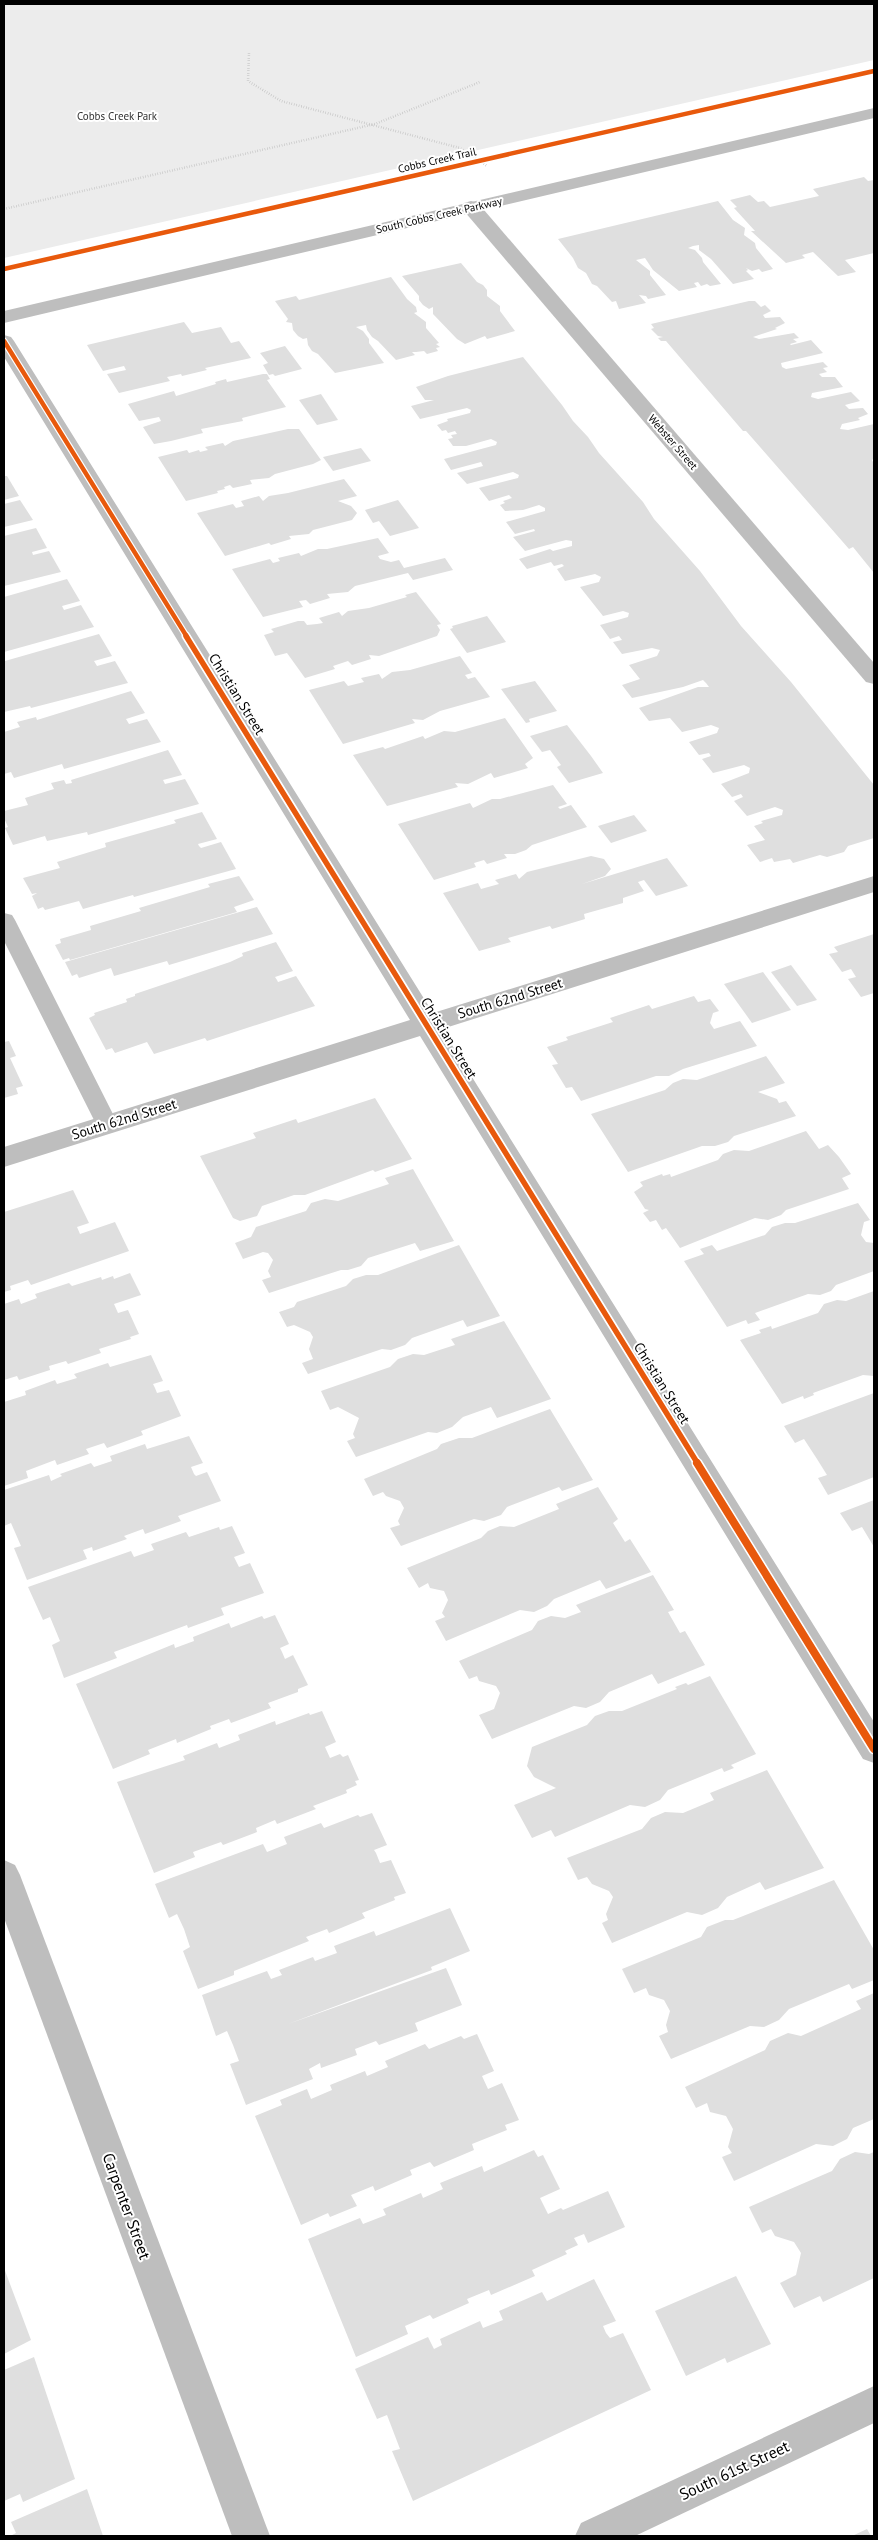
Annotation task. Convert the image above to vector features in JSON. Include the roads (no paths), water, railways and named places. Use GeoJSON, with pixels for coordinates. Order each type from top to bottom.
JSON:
{"type":"FeatureCollection","features":[{"type":"Feature","properties":{"kind":"street","name":"South Cobbs Creek Parkway"},"geometry":{"type":"LineString","coordinates":[[4,317],[874,113]]}},
{"type":"Feature","properties":{"kind":"street","name":"Webster Street"},"geometry":{"type":"LineString","coordinates":[[471,207],[874,677]]}},
{"type":"Feature","properties":{"kind":"street","name":"Christian Street"},"geometry":{"type":"LineString","coordinates":[[4,341],[874,1748]]}},
{"type":"Feature","properties":{"kind":"street","name":"South 62nd Street"},"geometry":{"type":"LineString","coordinates":[[4,1157],[874,884]]}},
{"type":"Feature","properties":{"kind":"street","name":"Carpenter Street"},"geometry":{"type":"LineString","coordinates":[[4,1876],[250,2536]]}},
{"type":"Feature","properties":{"kind":"street","name":"South 61st Street"},"geometry":{"type":"LineString","coordinates":[[594,2536],[874,2404]]}},
{"type":"Feature","properties":{"kind":"lane"},"geometry":{"type":"LineString","coordinates":[[4,920],[107,1124]]}},
{"type":"Feature","properties":{"kind":"park label","name":"Cobbs Creek Park"},"geometry":{"type":"Point","coordinates":[117,116]}}]}
